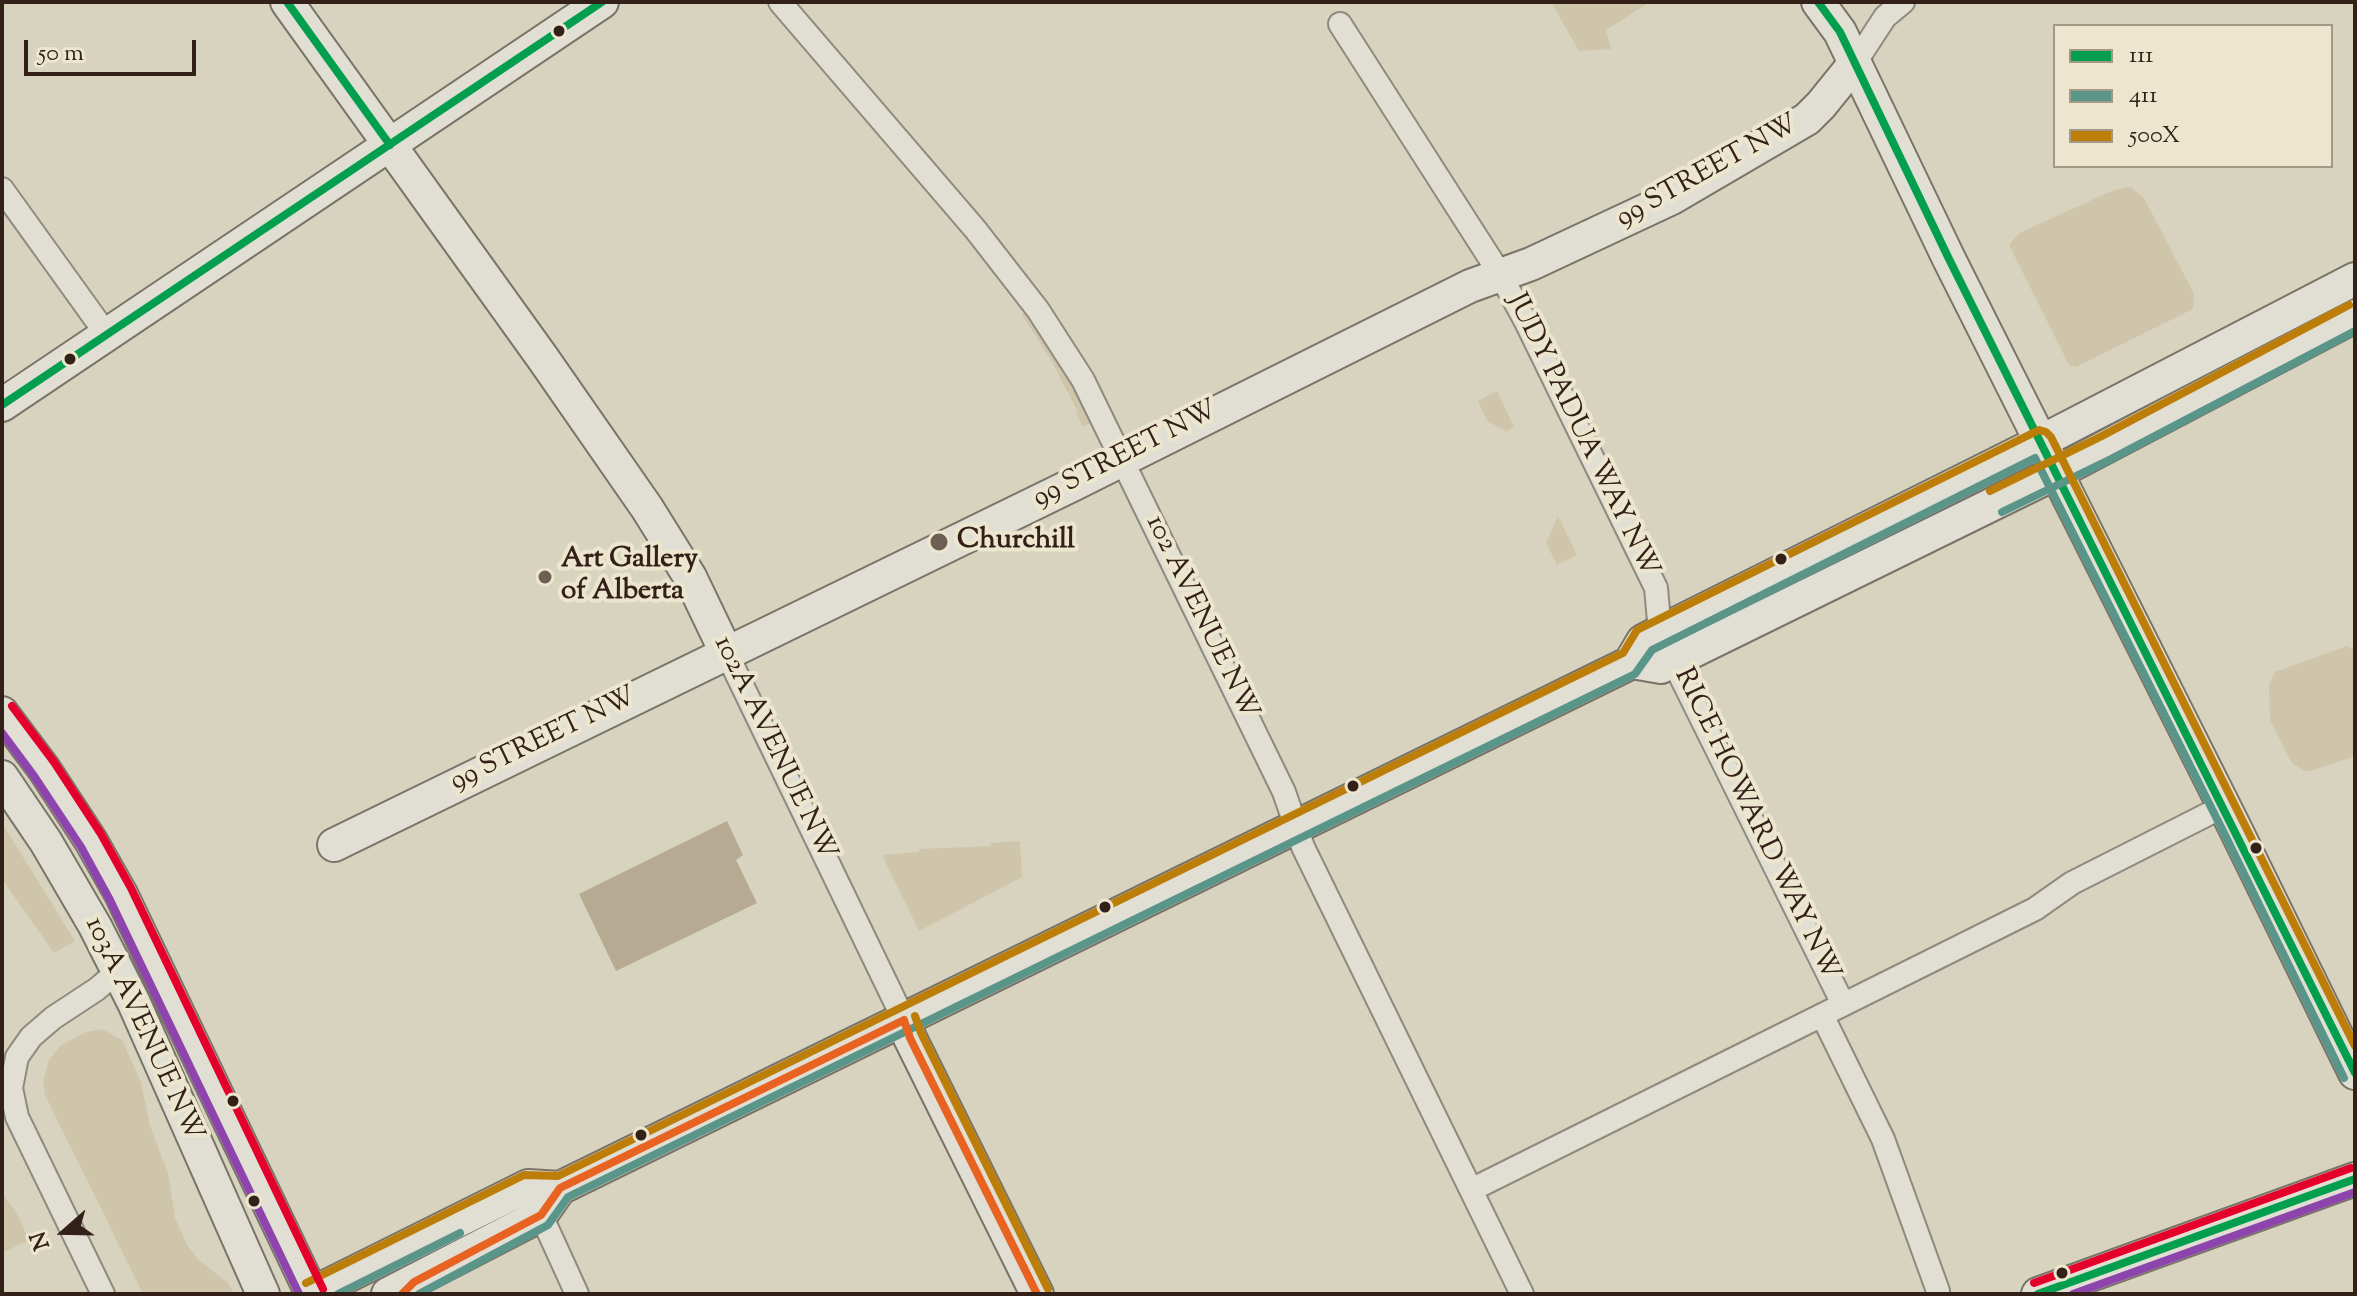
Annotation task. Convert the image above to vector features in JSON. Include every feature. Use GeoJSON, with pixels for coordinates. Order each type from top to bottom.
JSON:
{"type":"FeatureCollection","features":[{"type":"Feature","properties":{"kind":"main road","name":"102A AVENUE NW"},"geometry":{"type":"LineString","coordinates":[[287,2],[647,508],[690,577],[726,652]]}},
{"type":"Feature","properties":{"kind":"main road"},"geometry":{"type":"LineString","coordinates":[[2,405],[602,2]]}},
{"type":"Feature","properties":{"kind":"main road"},"geometry":{"type":"LineString","coordinates":[[1818,2],[1840,32],[1897,154],[2355,1073]]}},
{"type":"Feature","properties":{"kind":"main road","name":"99 STREET NW"},"geometry":{"type":"LineString","coordinates":[[334,845],[1415,313],[1555,253],[1672,198],[1807,119],[1855,63]]}},
{"type":"Feature","properties":{"kind":"main road"},"geometry":{"type":"LineString","coordinates":[[402,1290],[541,1215],[560,1188],[1632,662],[1661,667],[1667,646],[2040,442],[2355,279]]}},
{"type":"Feature","properties":{"kind":"main road"},"geometry":{"type":"LineString","coordinates":[[1667,646],[2056,473],[2352,318]]}},
{"type":"Feature","properties":{"kind":"main road","name":"103A AVENUE NW"},"geometry":{"type":"LineString","coordinates":[[2,713],[44,769],[91,841],[146,946],[312,1294]]}},
{"type":"Feature","properties":{"kind":"main road","name":"103A AVENUE NW"},"geometry":{"type":"LineString","coordinates":[[2,777],[70,880],[118,971],[263,1294]]}},
{"type":"Feature","properties":{"kind":"main road"},"geometry":{"type":"LineString","coordinates":[[118,971],[146,946]]}},
{"type":"Feature","properties":{"kind":"main road","name":"102A AVENUE NW"},"geometry":{"type":"LineString","coordinates":[[904,1020],[1037,1294]]}},
{"type":"Feature","properties":{"kind":"main road"},"geometry":{"type":"LineString","coordinates":[[2038,1294],[2355,1179]]}},
{"type":"Feature","properties":{"kind":"main road"},"geometry":{"type":"LineString","coordinates":[[312,1294],[528,1186],[560,1188]]}},
{"type":"Feature","properties":{"kind":"street","name":"102 AVENUE NW"},"geometry":{"type":"LineString","coordinates":[[780,2],[975,229],[1038,310],[1083,380],[1284,792],[1295,827],[1522,1294]]}},
{"type":"Feature","properties":{"kind":"street"},"geometry":{"type":"LineString","coordinates":[[1855,63],[1885,17],[1903,2]]}},
{"type":"Feature","properties":{"kind":"street","name":"JUDY PADUA WAY NW"},"geometry":{"type":"LineString","coordinates":[[1340,24],[1500,274],[1532,334],[1656,588],[1667,646]]}},
{"type":"Feature","properties":{"kind":"street"},"geometry":{"type":"LineString","coordinates":[[2,189],[107,335]]}},
{"type":"Feature","properties":{"kind":"street","name":"RICE HOWARD WAY NW"},"geometry":{"type":"LineString","coordinates":[[1667,646],[1843,1004]]}},
{"type":"Feature","properties":{"kind":"street","name":"102A AVENUE NW"},"geometry":{"type":"LineString","coordinates":[[726,652],[904,1020]]}},
{"type":"Feature","properties":{"kind":"street","name":"RICE HOWARD WAY NW"},"geometry":{"type":"LineString","coordinates":[[1471,1190],[2035,909],[2072,883],[2224,806]]}},
{"type":"Feature","properties":{"kind":"street"},"geometry":{"type":"LineString","coordinates":[[103,1294],[17,1117],[12,1103],[11,1078],[23,1047],[53,1018],[118,971]]}},
{"type":"Feature","properties":{"kind":"street","name":"RICE HOWARD WAY NW"},"geometry":{"type":"LineString","coordinates":[[1822,1015],[1883,1139],[1938,1291]]}},
{"type":"Feature","properties":{"kind":"street"},"geometry":{"type":"LineString","coordinates":[[528,1186],[577,1294]]}},
{"type":"Feature","properties":{"kind":"shaded area"},"geometry":{"type":"Polygon","coordinates":[[[1551,2],[1650,2],[1606,30],[1611,49],[1579,51],[1551,2]]]}},
{"type":"Feature","properties":{"kind":"shaded area"},"geometry":{"type":"Polygon","coordinates":[[[2131,187],[2144,198],[2194,294],[2193,309],[2076,367],[2069,365],[2009,245],[2019,233],[2114,190],[2131,187]]]}},
{"type":"Feature","properties":{"kind":"shaded area"},"geometry":{"type":"Polygon","coordinates":[[[1025,312],[1056,356],[1093,422],[1083,427],[1050,358],[1022,315],[1025,312]]]}},
{"type":"Feature","properties":{"kind":"shaded area"},"geometry":{"type":"Polygon","coordinates":[[[1497,391],[1514,427],[1507,431],[1488,422],[1478,401],[1497,391]]]}},
{"type":"Feature","properties":{"kind":"shaded area"},"geometry":{"type":"Polygon","coordinates":[[[1558,516],[1577,555],[1557,565],[1546,543],[1558,516]]]}},
{"type":"Feature","properties":{"kind":"shaded area"},"geometry":{"type":"Polygon","coordinates":[[[2347,646],[2355,650],[2355,756],[2304,771],[2292,763],[2270,720],[2269,685],[2275,672],[2347,646]]]}},
{"type":"Feature","properties":{"kind":"shaded area"},"geometry":{"type":"Polygon","coordinates":[[[727,821],[743,855],[736,860],[757,903],[616,971],[579,894],[727,821]]]}},
{"type":"Feature","properties":{"kind":"shaded area"},"geometry":{"type":"Polygon","coordinates":[[[2,823],[75,941],[54,953],[2,879],[2,823]]]}},
{"type":"Feature","properties":{"kind":"shaded area"},"geometry":{"type":"Polygon","coordinates":[[[1020,841],[1022,877],[919,931],[882,855],[919,852],[919,849],[991,846],[991,843],[1020,841]]]}},
{"type":"Feature","properties":{"kind":"shaded area"},"geometry":{"type":"Polygon","coordinates":[[[102,1029],[122,1040],[141,1082],[150,1126],[168,1173],[175,1218],[187,1245],[199,1260],[228,1283],[234,1294],[143,1294],[45,1095],[43,1081],[49,1060],[60,1046],[86,1032],[102,1029]]]}},
{"type":"Feature","properties":{"kind":"shaded area"},"geometry":{"type":"Polygon","coordinates":[[[2,1194],[15,1210],[29,1240],[2,1253],[2,1194]]]}},
{"type":"Feature","properties":{"kind":"transit line","name":"111"},"geometry":{"type":"LineString","coordinates":[[287,2],[390,145]]}},
{"type":"Feature","properties":{"kind":"transit line","name":"111"},"geometry":{"type":"LineString","coordinates":[[2,405],[602,2]]}},
{"type":"Feature","properties":{"kind":"transit line","name":"111"},"geometry":{"type":"LineString","coordinates":[[1818,2],[1840,32],[1949,259],[2355,1073]]}},
{"type":"Feature","properties":{"kind":"transit line","name":"500X"},"geometry":{"type":"LineString","coordinates":[[1990,491],[2100,437],[2349,305]]}},
{"type":"Feature","properties":{"kind":"transit line","name":"411"},"geometry":{"type":"LineString","coordinates":[[2002,512],[2111,459],[2355,331]]}},
{"type":"Feature","properties":{"kind":"transit line","name":"500X"},"geometry":{"type":"LineString","coordinates":[[306,1283],[524,1175],[558,1176],[1623,653],[1637,630],[2039,430],[2051,437],[2355,1046]]}},
{"type":"Feature","properties":{"kind":"transit line","name":"411"},"geometry":{"type":"LineString","coordinates":[[419,1294],[548,1225],[568,1197],[1635,674],[1652,650],[2035,458],[2344,1078]]}},
{"type":"Feature","properties":{"kind":"transit line"},"geometry":{"type":"LineString","coordinates":[[12,706],[54,762],[101,834],[131,888],[323,1289]]}},
{"type":"Feature","properties":{"kind":"transit line"},"geometry":{"type":"LineString","coordinates":[[2,733],[81,847],[110,900],[299,1294]]}},
{"type":"Feature","properties":{"kind":"transit line","name":"500X"},"geometry":{"type":"LineString","coordinates":[[915,1016],[1048,1289]]}},
{"type":"Feature","properties":{"kind":"transit line"},"geometry":{"type":"LineString","coordinates":[[402,1294],[414,1282],[541,1215],[560,1188],[904,1020],[910,1038],[1037,1294]]}},
{"type":"Feature","properties":{"kind":"transit line"},"geometry":{"type":"LineString","coordinates":[[2034,1283],[2351,1168]]}},
{"type":"Feature","properties":{"kind":"transit line","name":"111"},"geometry":{"type":"LineString","coordinates":[[2038,1294],[2355,1179]]}},
{"type":"Feature","properties":{"kind":"transit line"},"geometry":{"type":"LineString","coordinates":[[2073,1294],[2355,1192]]}},
{"type":"Feature","properties":{"kind":"transit line","name":"411"},"geometry":{"type":"LineString","coordinates":[[338,1294],[460,1233]]}},
{"type":"Feature","properties":{"kind":"place","name":"Churchill"},"geometry":{"type":"Point","coordinates":[939,542]}},
{"type":"Feature","properties":{"kind":"place","name":"Art Gallery of Alberta"},"geometry":{"type":"Point","coordinates":[545,577]}}]}
